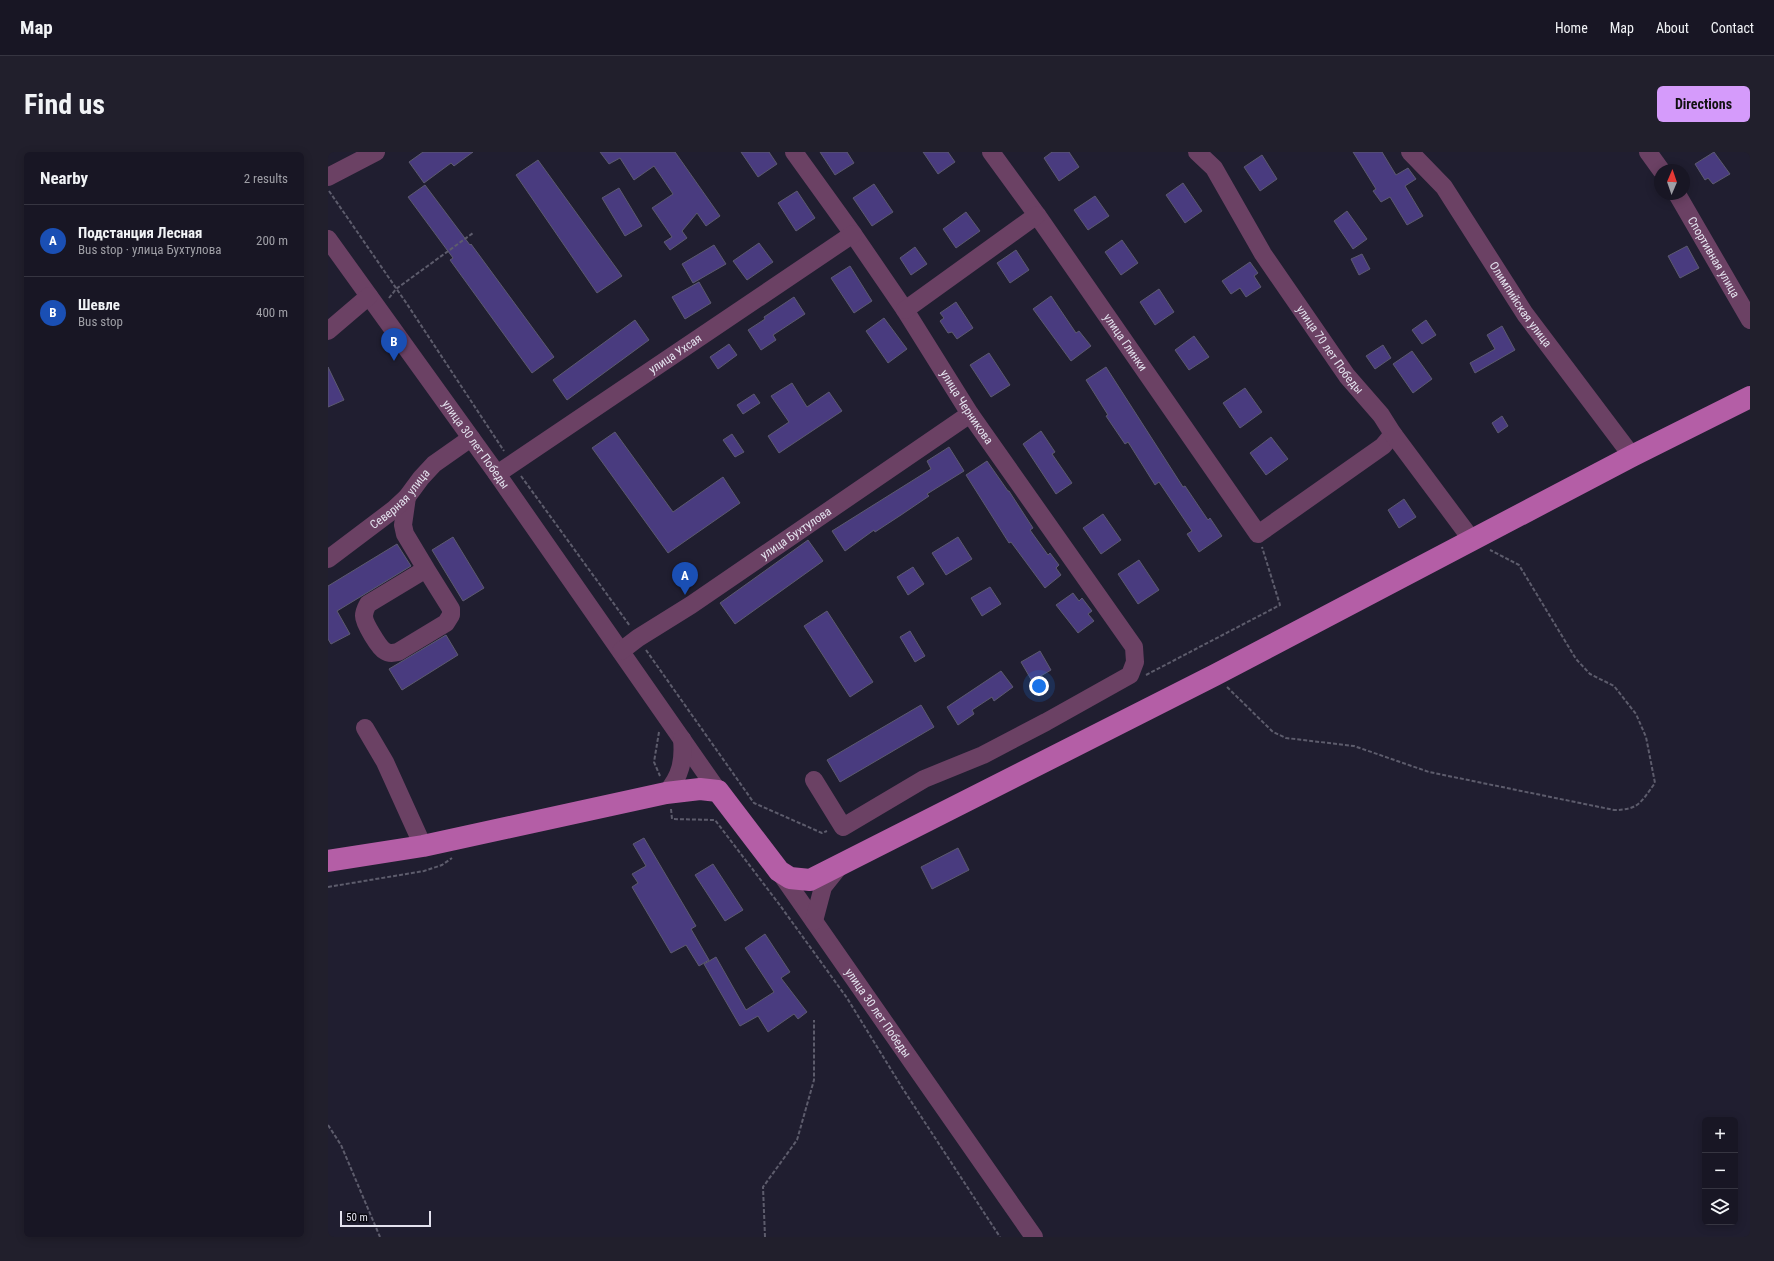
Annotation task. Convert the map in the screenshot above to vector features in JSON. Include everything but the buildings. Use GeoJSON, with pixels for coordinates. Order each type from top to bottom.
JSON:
{"type":"FeatureCollection","features":[{"type":"Feature","properties":{"kind":"main road"},"geometry":{"type":"LineString","coordinates":[[779,871],[790,878],[810,880],[838,867],[1215,675],[1632,456],[1750,397]]}},
{"type":"Feature","properties":{"kind":"main road"},"geometry":{"type":"LineString","coordinates":[[328,861],[423,846],[666,793],[700,789],[718,791]]}},
{"type":"Feature","properties":{"kind":"main road","name":"улица 30 лет Победы"},"geometry":{"type":"LineString","coordinates":[[718,791],[779,871]]}},
{"type":"Feature","properties":{"kind":"street"},"geometry":{"type":"LineString","coordinates":[[328,177],[376,152]]}},
{"type":"Feature","properties":{"kind":"street","name":"улица Черникова"},"geometry":{"type":"LineString","coordinates":[[794,152],[905,310],[970,414],[1134,647],[1135,662],[1130,675],[1046,722],[983,754],[924,779],[843,827]]}},
{"type":"Feature","properties":{"kind":"street","name":"улица Глинки"},"geometry":{"type":"LineString","coordinates":[[991,152],[1037,215],[1258,534],[1383,446],[1393,434]]}},
{"type":"Feature","properties":{"kind":"street","name":"улица 70 лет Победы"},"geometry":{"type":"LineString","coordinates":[[1197,152],[1214,168],[1263,254],[1302,313],[1347,376],[1381,415],[1393,434],[1472,540]]}},
{"type":"Feature","properties":{"kind":"street","name":"Олимпийская улица"},"geometry":{"type":"LineString","coordinates":[[1410,152],[1444,187],[1525,314],[1632,456]]}},
{"type":"Feature","properties":{"kind":"street"},"geometry":{"type":"LineString","coordinates":[[1648,152],[1657,164]]}},
{"type":"Feature","properties":{"kind":"street","name":"Спортивная улица"},"geometry":{"type":"LineString","coordinates":[[1680,200],[1750,320]]}},
{"type":"Feature","properties":{"kind":"street"},"geometry":{"type":"LineString","coordinates":[[905,310],[1037,215]]}},
{"type":"Feature","properties":{"kind":"street","name":"улица Ухсая"},"geometry":{"type":"LineString","coordinates":[[497,474],[853,234]]}},
{"type":"Feature","properties":{"kind":"street","name":"улица 30 лет Победы"},"geometry":{"type":"LineString","coordinates":[[328,239],[497,474],[718,791]]}},
{"type":"Feature","properties":{"kind":"street"},"geometry":{"type":"LineString","coordinates":[[328,331],[374,303]]}},
{"type":"Feature","properties":{"kind":"street","name":"улица Бухтулова"},"geometry":{"type":"LineString","coordinates":[[621,651],[638,638],[692,605],[970,414]]}},
{"type":"Feature","properties":{"kind":"street","name":"Северная улица"},"geometry":{"type":"LineString","coordinates":[[328,559],[385,517],[407,496],[420,478],[434,464],[471,438]]}},
{"type":"Feature","properties":{"kind":"street"},"geometry":{"type":"LineString","coordinates":[[407,496],[403,525],[405,534],[451,609],[450,618],[446,623],[398,652],[394,653],[385,651],[381,648],[367,625],[364,617],[365,610],[368,604],[426,569]]}},
{"type":"Feature","properties":{"kind":"street"},"geometry":{"type":"LineString","coordinates":[[365,728],[385,762],[423,846]]}},
{"type":"Feature","properties":{"kind":"street"},"geometry":{"type":"LineString","coordinates":[[666,793],[672,786],[681,769],[683,753],[682,739]]}},
{"type":"Feature","properties":{"kind":"street"},"geometry":{"type":"LineString","coordinates":[[814,780],[843,827]]}},
{"type":"Feature","properties":{"kind":"street"},"geometry":{"type":"LineString","coordinates":[[814,921],[823,887],[838,867]]}},
{"type":"Feature","properties":{"kind":"street","name":"улица 30 лет Победы"},"geometry":{"type":"LineString","coordinates":[[779,871],[1034,1237]]}},
{"type":"Feature","properties":{"kind":"path"},"geometry":{"type":"LineString","coordinates":[[328,190],[513,464],[638,638],[684,706],[754,804],[822,833],[843,827]]}},
{"type":"Feature","properties":{"kind":"path"},"geometry":{"type":"LineString","coordinates":[[374,303],[396,289],[473,233]]}},
{"type":"Feature","properties":{"kind":"path"},"geometry":{"type":"LineString","coordinates":[[381,341],[385,347]]}},
{"type":"Feature","properties":{"kind":"path"},"geometry":{"type":"LineString","coordinates":[[1215,675],[1272,732],[1286,738],[1354,746],[1429,772],[1614,810],[1628,810],[1640,804],[1655,783],[1646,737],[1636,714],[1614,686],[1590,674],[1576,659],[1520,565],[1472,540]]}},
{"type":"Feature","properties":{"kind":"path"},"geometry":{"type":"LineString","coordinates":[[680,708],[684,706]]}},
{"type":"Feature","properties":{"kind":"path"},"geometry":{"type":"LineString","coordinates":[[660,727],[654,762],[666,793],[672,819],[715,820],[779,904],[847,998],[903,1089],[1000,1237]]}},
{"type":"Feature","properties":{"kind":"path"},"geometry":{"type":"LineString","coordinates":[[328,887],[424,871],[442,865],[452,858],[470,836]]}},
{"type":"Feature","properties":{"kind":"path"},"geometry":{"type":"LineString","coordinates":[[765,1237],[763,1187],[797,1140],[814,1080],[814,1020]]}},
{"type":"Feature","properties":{"kind":"path"},"geometry":{"type":"LineString","coordinates":[[328,1125],[341,1145],[380,1237]]}},
{"type":"Feature","properties":{"kind":"place","name":"Шевле"},"geometry":{"type":"Point","coordinates":[394,361]}},
{"type":"Feature","properties":{"kind":"place","name":"Подстанция Лесная"},"geometry":{"type":"Point","coordinates":[685,595]}}]}
